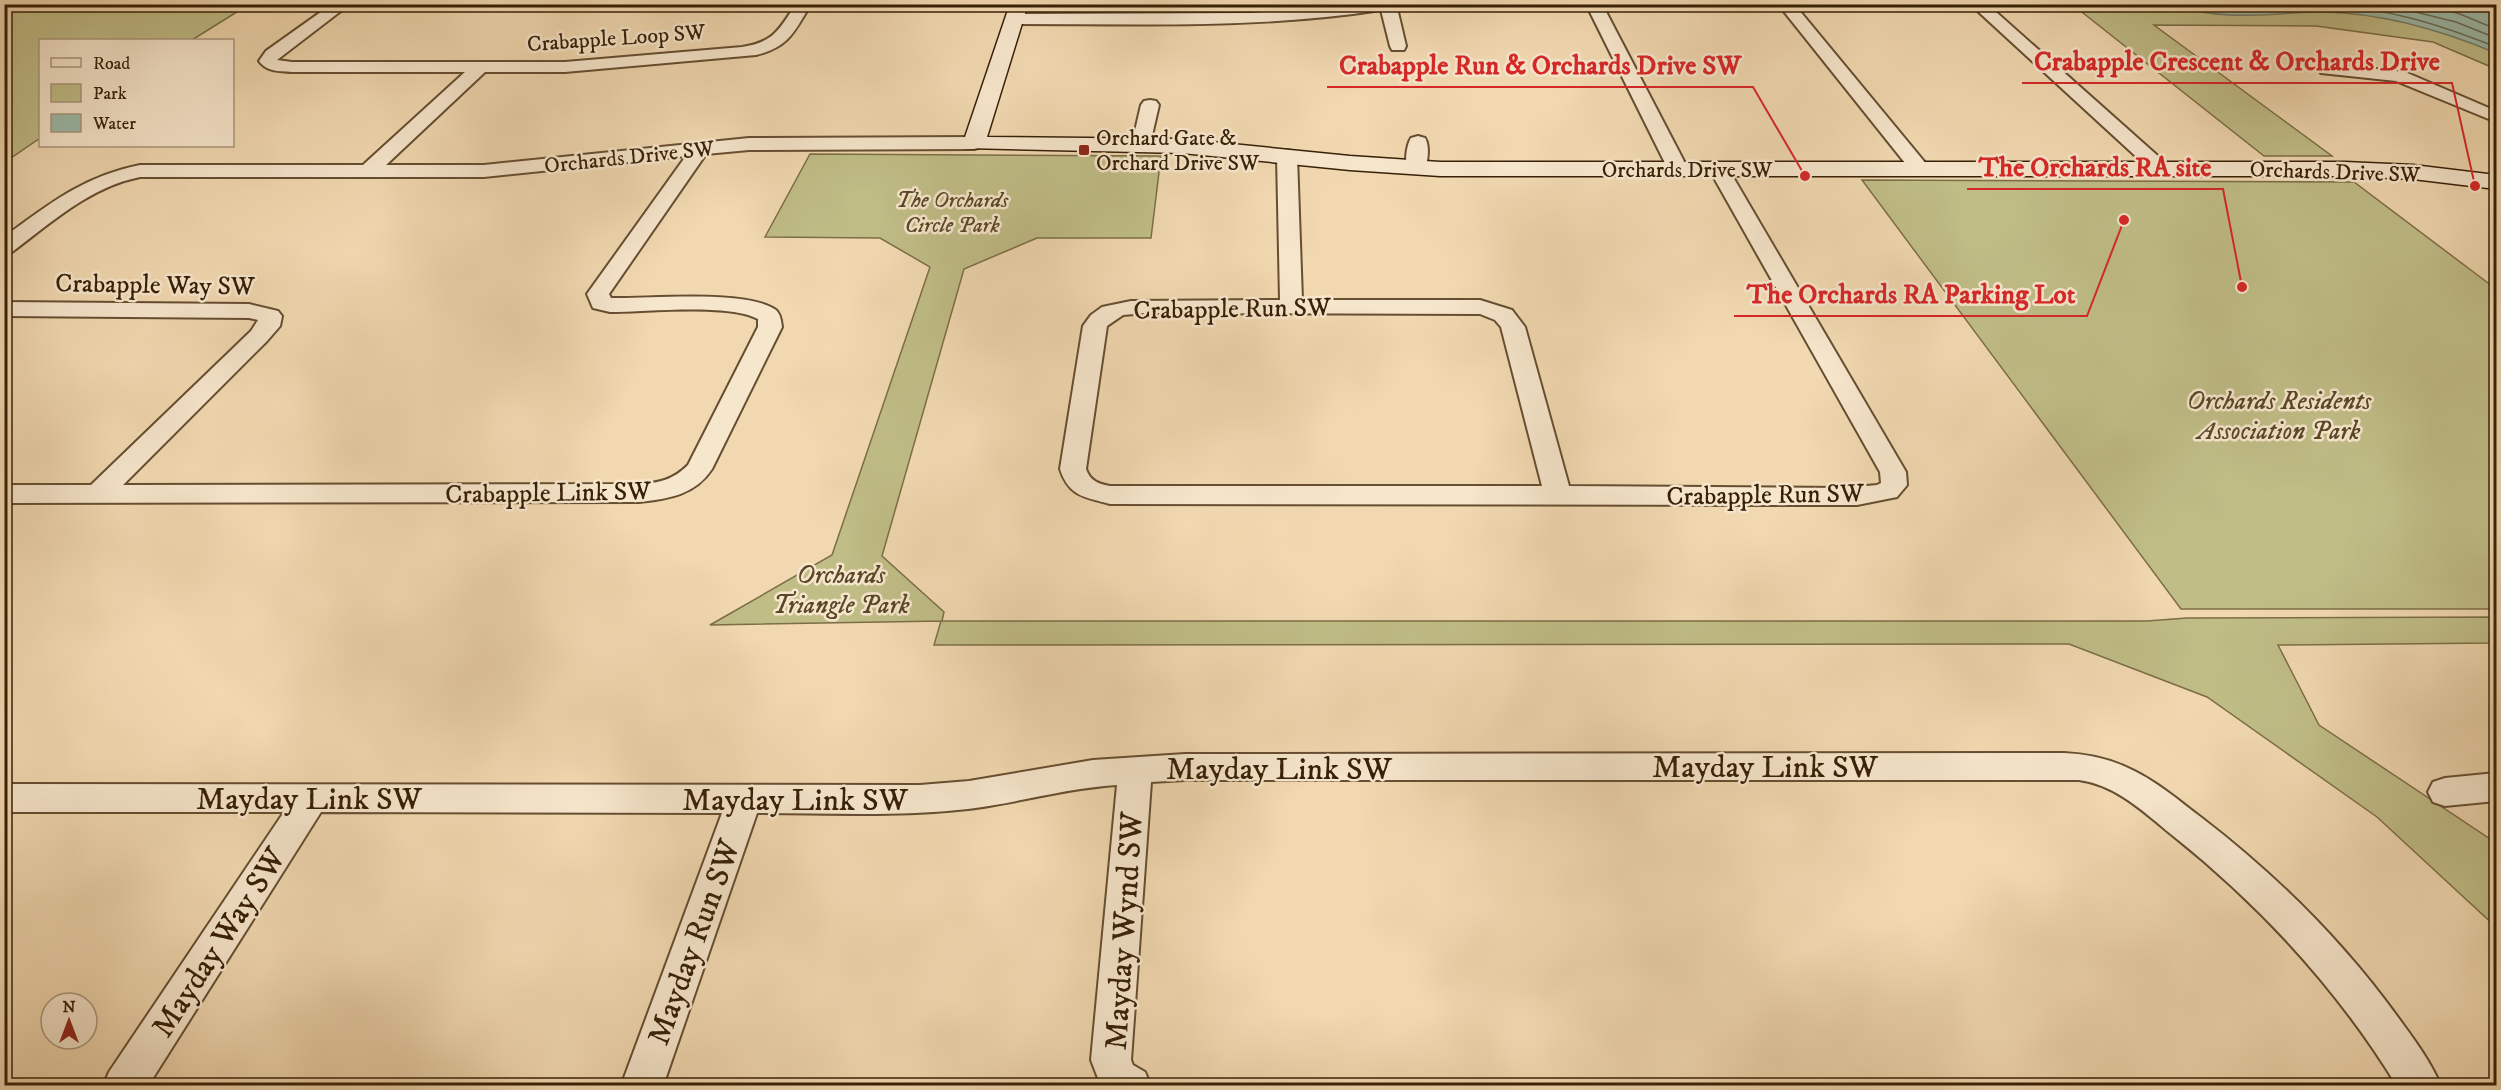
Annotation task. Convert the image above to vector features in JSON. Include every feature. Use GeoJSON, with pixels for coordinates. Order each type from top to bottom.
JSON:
{"type":"FeatureCollection","features":[{"type":"Feature","properties":{"kind":"street","name":"Crabapple Loop SW"},"geometry":{"type":"LineString","coordinates":[[343,4],[272,54],[267,61],[275,66],[292,67],[586,66],[755,50],[777,43],[804,4]]}},
{"type":"Feature","properties":{"kind":"street"},"geometry":{"type":"LineString","coordinates":[[974,143],[1017,12],[1284,17],[1332,14],[1393,4]]}},
{"type":"Feature","properties":{"kind":"street"},"geometry":{"type":"LineString","coordinates":[[1594,4],[1678,169]]}},
{"type":"Feature","properties":{"kind":"street"},"geometry":{"type":"LineString","coordinates":[[1785,4],[1920,169]]}},
{"type":"Feature","properties":{"kind":"street"},"geometry":{"type":"LineString","coordinates":[[1977,4],[2161,169]]}},
{"type":"Feature","properties":{"kind":"street"},"geometry":{"type":"LineString","coordinates":[[1388,5],[1398,46]]}},
{"type":"Feature","properties":{"kind":"street"},"geometry":{"type":"LineString","coordinates":[[368,171],[481,67]]}},
{"type":"Feature","properties":{"kind":"street"},"geometry":{"type":"LineString","coordinates":[[2327,69],[2399,76],[2496,117]]}},
{"type":"Feature","properties":{"kind":"street"},"geometry":{"type":"LineString","coordinates":[[1141,144],[1150,105]]}},
{"type":"Feature","properties":{"kind":"street"},"geometry":{"type":"LineString","coordinates":[[1416,168],[1418,142]]}},
{"type":"Feature","properties":{"kind":"street","name":"Orchards Drive SW"},"geometry":{"type":"LineString","coordinates":[[4,247],[89,186],[118,175],[140,171],[484,171],[769,143],[1141,144],[1221,149],[1416,168],[2383,170],[2496,182]]}},
{"type":"Feature","properties":{"kind":"street","name":"Crabapple Link SW"},"geometry":{"type":"LineString","coordinates":[[4,494],[639,493],[677,488],[699,469],[770,327],[769,316],[759,309],[737,305],[610,305],[601,303],[598,294],[701,148]]}},
{"type":"Feature","properties":{"kind":"street"},"geometry":{"type":"LineString","coordinates":[[1287,156],[1291,306]]}},
{"type":"Feature","properties":{"kind":"street","name":"Crabapple Run SW"},"geometry":{"type":"LineString","coordinates":[[1558,495],[1513,327],[1499,312],[1480,307],[1146,306],[1126,308],[1105,315],[1095,326],[1073,469],[1077,481],[1090,490],[1110,495],[1558,495],[1863,494],[1888,490],[1894,486],[1896,480],[1893,472],[1719,169]]}},
{"type":"Feature","properties":{"kind":"street","name":"Crabapple Way SW"},"geometry":{"type":"LineString","coordinates":[[4,309],[249,311],[270,316],[268,326],[259,336],[98,494]]}},
{"type":"Feature","properties":{"kind":"street","name":"Mayday Link SW"},"geometry":{"type":"LineString","coordinates":[[4,798],[920,799],[969,795],[1074,776],[1135,769],[1185,767],[2064,766],[2104,772],[2141,791],[2204,839],[2287,912],[2354,988],[2387,1031],[2420,1086]]}},
{"type":"Feature","properties":{"kind":"street","name":"Mayday Wynd SW"},"geometry":{"type":"LineString","coordinates":[[1130,1086],[1118,1078],[1111,1060],[1135,769]]}},
{"type":"Feature","properties":{"kind":"street"},"geometry":{"type":"LineString","coordinates":[[2445,792],[2496,787]]}},
{"type":"Feature","properties":{"kind":"street","name":"Mayday Way SW"},"geometry":{"type":"LineString","coordinates":[[124,1086],[312,798]]}},
{"type":"Feature","properties":{"kind":"street","name":"Mayday Run SW"},"geometry":{"type":"LineString","coordinates":[[642,1086],[745,798]]}},
{"type":"Feature","properties":{"kind":"green space"},"geometry":{"type":"Polygon","coordinates":[[[5,4],[248,4],[194,39],[39,39],[39,139],[5,162],[5,4]]]}},
{"type":"Feature","properties":{"kind":"green space"},"geometry":{"type":"Polygon","coordinates":[[[2073,5],[2496,5],[2496,69],[2433,42],[2316,26],[2154,25],[2332,156],[2264,156],[2073,5]]]}},
{"type":"Feature","properties":{"kind":"green space"},"geometry":{"type":"Polygon","coordinates":[[[810,154],[1161,156],[1151,238],[1037,238],[964,269],[882,556],[944,612],[942,621],[2147,621],[2187,618],[2496,617],[2496,643],[2278,645],[2319,725],[2496,843],[2496,927],[2377,817],[2207,697],[2069,644],[934,645],[941,621],[710,625],[832,555],[930,267],[880,238],[765,237],[810,154]]]}},
{"type":"Feature","properties":{"kind":"green space","name":"Orchards Residents Association Park"},"geometry":{"type":"Polygon","coordinates":[[[1862,180],[2354,182],[2496,289],[2496,609],[2181,609],[1862,180]]]}},
{"type":"Feature","properties":{"kind":"water"},"geometry":{"type":"Polygon","coordinates":[[[2178,5],[2488,5],[2496,7],[2496,53],[2433,30],[2390,19],[2323,12],[2213,14],[2178,5]]]}},
{"type":"Feature","properties":{"kind":"place","name":"Orchard Gate & Orchard Drive SW"},"geometry":{"type":"Point","coordinates":[1084,150]}},
{"type":"Feature","properties":{"kind":"place","name":"Crabapple Run & Orchards Drive SW"},"geometry":{"type":"Point","coordinates":[1805,176]}},
{"type":"Feature","properties":{"kind":"place","name":"Crabapple Crescent & Orchards Drive"},"geometry":{"type":"Point","coordinates":[2475,186]}},
{"type":"Feature","properties":{"kind":"place","name":"The Orchards RA Parking Lot"},"geometry":{"type":"Point","coordinates":[2124,220]}},
{"type":"Feature","properties":{"kind":"place","name":"The Orchards RA site"},"geometry":{"type":"Point","coordinates":[2242,287]}},
{"type":"Feature","properties":{"kind":"park label","name":"The Orchards Circle Park"},"geometry":{"type":"Point","coordinates":[952,212]}},
{"type":"Feature","properties":{"kind":"park label","name":"Orchards Triangle Park"},"geometry":{"type":"Point","coordinates":[841,589]}}]}
